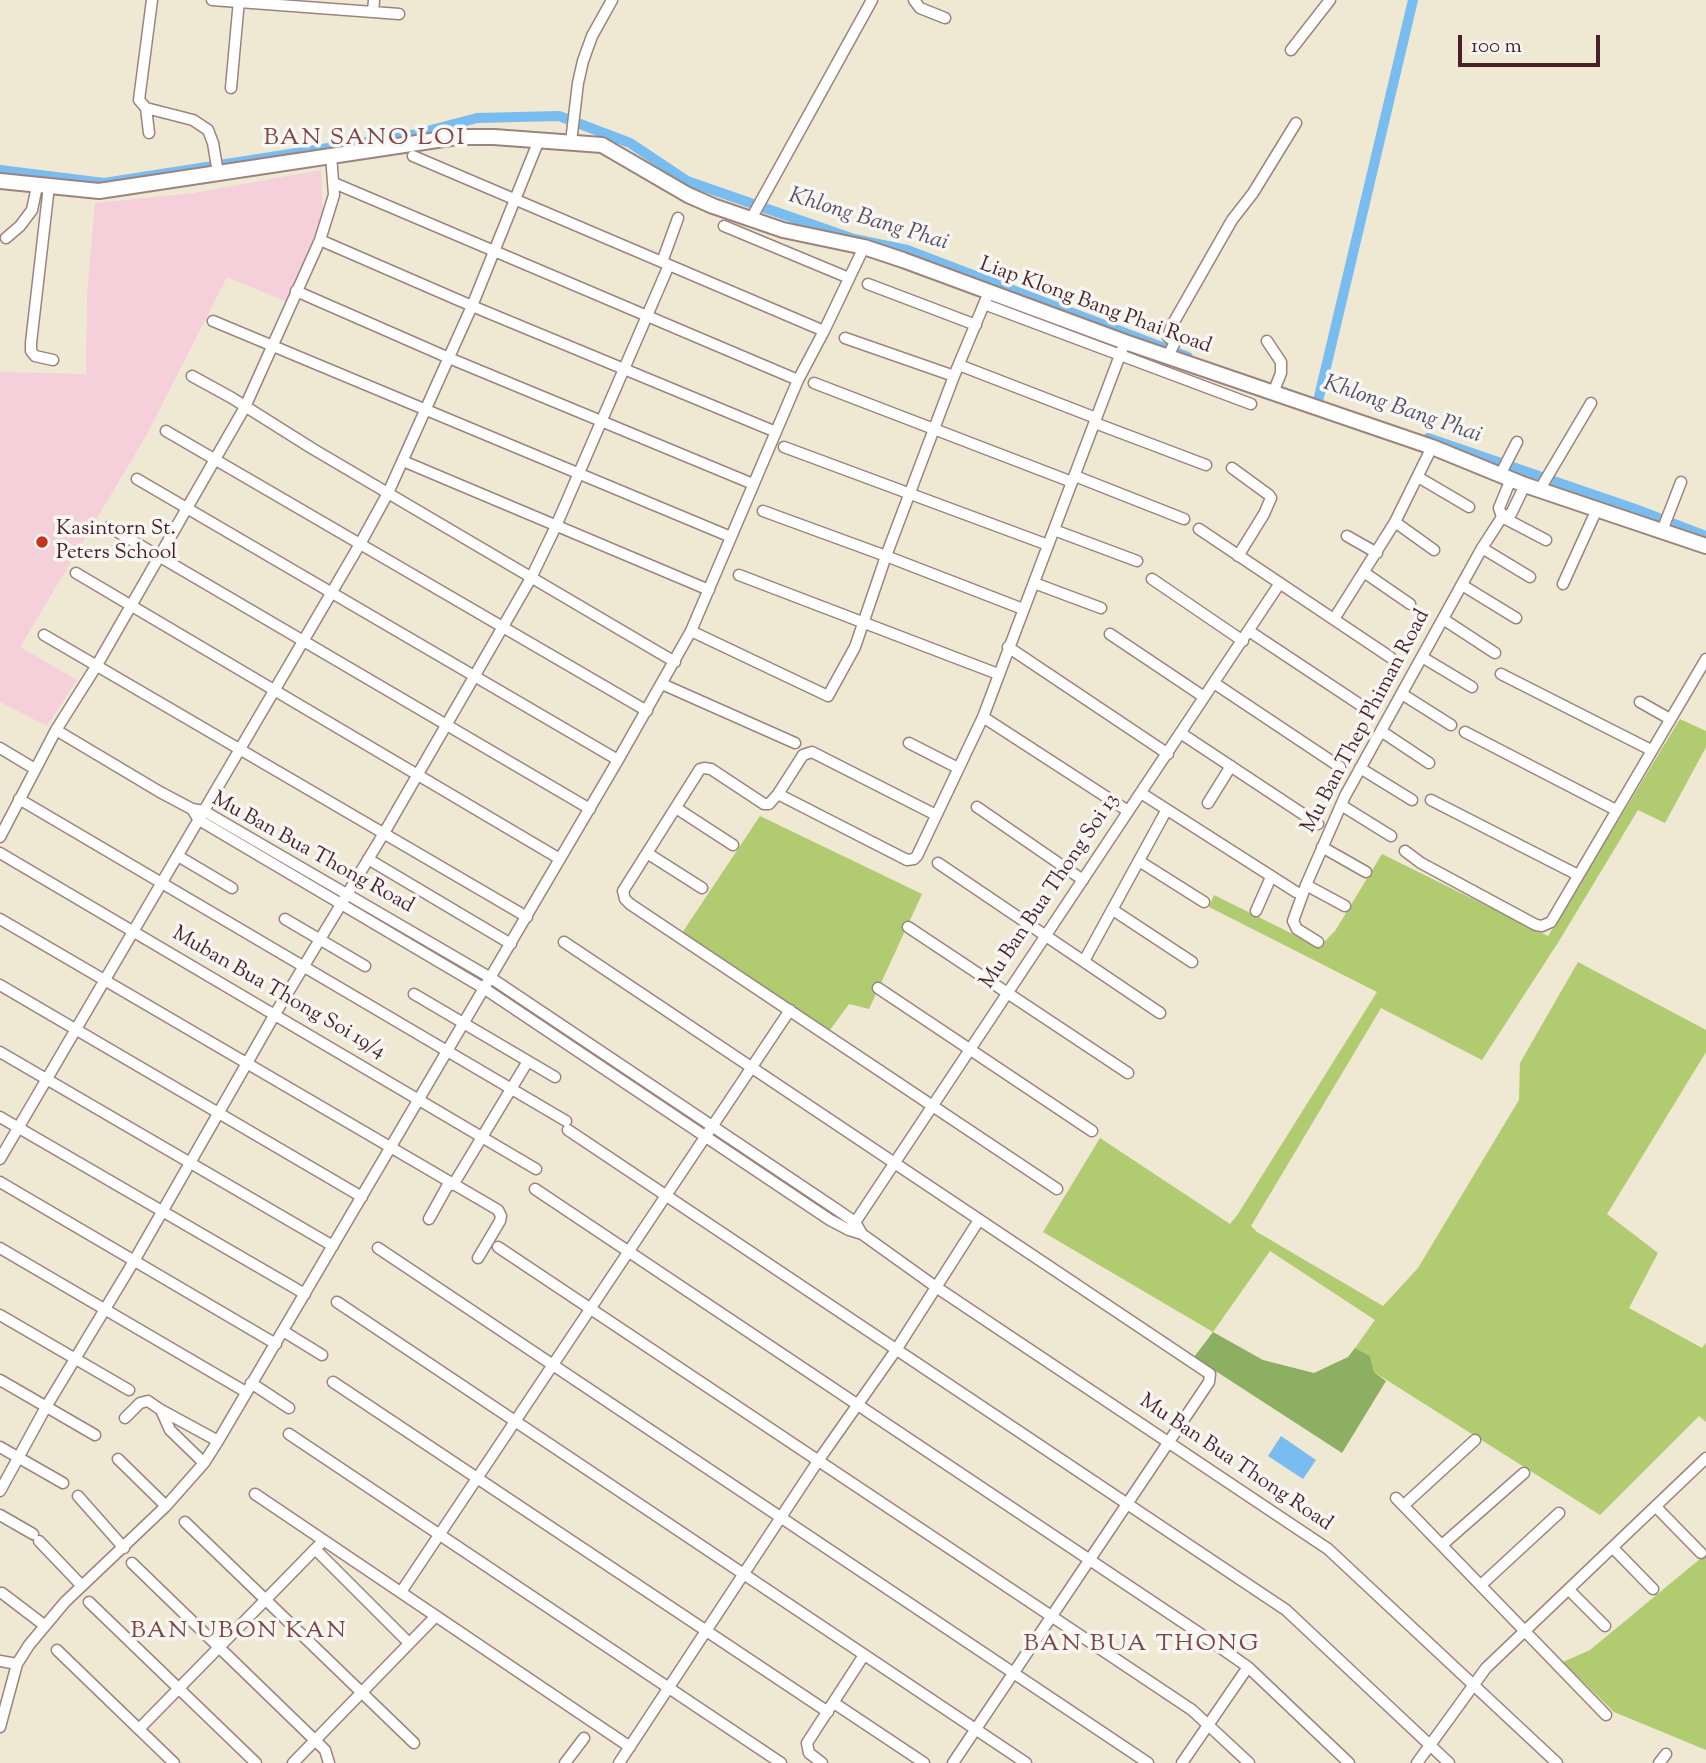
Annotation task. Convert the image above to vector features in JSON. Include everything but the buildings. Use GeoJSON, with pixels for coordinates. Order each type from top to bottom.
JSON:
{"type":"FeatureCollection","features":[{"type":"Feature","properties":{"kind":"street"},"geometry":{"type":"LineString","coordinates":[[152,0],[138,95],[140,103],[146,108],[201,124],[211,135],[217,170]]}},
{"type":"Feature","properties":{"kind":"street"},"geometry":{"type":"LineString","coordinates":[[212,0],[308,4],[399,14]]}},
{"type":"Feature","properties":{"kind":"street"},"geometry":{"type":"LineString","coordinates":[[373,12],[374,0]]}},
{"type":"Feature","properties":{"kind":"street"},"geometry":{"type":"LineString","coordinates":[[572,135],[583,61],[592,36],[612,0]]}},
{"type":"Feature","properties":{"kind":"street"},"geometry":{"type":"LineString","coordinates":[[753,216],[872,0]]}},
{"type":"Feature","properties":{"kind":"street"},"geometry":{"type":"LineString","coordinates":[[914,0],[920,8],[945,18]]}},
{"type":"Feature","properties":{"kind":"street"},"geometry":{"type":"LineString","coordinates":[[1291,50],[1330,0]]}},
{"type":"Feature","properties":{"kind":"street"},"geometry":{"type":"LineString","coordinates":[[231,88],[239,1]]}},
{"type":"Feature","properties":{"kind":"street"},"geometry":{"type":"LineString","coordinates":[[146,108],[149,133]]}},
{"type":"Feature","properties":{"kind":"street"},"geometry":{"type":"LineString","coordinates":[[1170,351],[1175,342],[1168,336],[1171,327],[1232,220],[1253,193],[1296,122]]}},
{"type":"Feature","properties":{"kind":"street","name":"Liap Klong Bang Phai Road"},"geometry":{"type":"LineString","coordinates":[[0,181],[99,191],[217,170],[457,136],[539,140],[572,135],[613,150],[688,195],[713,206],[753,216],[783,229],[864,247],[987,298],[1123,348],[1170,351],[1597,509],[1663,528],[1706,547]]}},
{"type":"Feature","properties":{"kind":"street"},"geometry":{"type":"LineString","coordinates":[[0,1159],[360,544],[387,493],[472,306],[539,140]]}},
{"type":"Feature","properties":{"kind":"street"},"geometry":{"type":"LineString","coordinates":[[0,837],[4,817],[19,799],[56,730],[97,665],[245,407],[320,240],[334,195],[331,155]]}},
{"type":"Feature","properties":{"kind":"street"},"geometry":{"type":"LineString","coordinates":[[413,156],[824,331]]}},
{"type":"Feature","properties":{"kind":"street"},"geometry":{"type":"LineString","coordinates":[[334,184],[798,380]]}},
{"type":"Feature","properties":{"kind":"street"},"geometry":{"type":"LineString","coordinates":[[6,238],[32,210],[43,186]]}},
{"type":"Feature","properties":{"kind":"street"},"geometry":{"type":"LineString","coordinates":[[43,186],[31,351],[35,356],[53,360]]}},
{"type":"Feature","properties":{"kind":"street"},"geometry":{"type":"LineString","coordinates":[[0,1491],[46,1407],[134,1261],[275,1014],[384,833],[531,578],[647,317],[678,218]]}},
{"type":"Feature","properties":{"kind":"street"},"geometry":{"type":"LineString","coordinates":[[724,226],[849,278]]}},
{"type":"Feature","properties":{"kind":"street"},"geometry":{"type":"LineString","coordinates":[[320,240],[775,432]]}},
{"type":"Feature","properties":{"kind":"street"},"geometry":{"type":"LineString","coordinates":[[1,1723],[17,1664],[44,1625],[166,1506],[204,1463],[485,989],[691,631],[798,380],[864,247]]}},
{"type":"Feature","properties":{"kind":"street"},"geometry":{"type":"LineString","coordinates":[[868,284],[976,325]]}},
{"type":"Feature","properties":{"kind":"street"},"geometry":{"type":"LineString","coordinates":[[296,291],[449,358],[753,484]]}},
{"type":"Feature","properties":{"kind":"street"},"geometry":{"type":"LineString","coordinates":[[691,631],[828,696],[846,666],[954,376],[987,298]]}},
{"type":"Feature","properties":{"kind":"street"},"geometry":{"type":"LineString","coordinates":[[213,321],[731,537]]}},
{"type":"Feature","properties":{"kind":"street"},"geometry":{"type":"LineString","coordinates":[[845,338],[954,376]]}},
{"type":"Feature","properties":{"kind":"street"},"geometry":{"type":"LineString","coordinates":[[1267,341],[1282,362],[1274,391]]}},
{"type":"Feature","properties":{"kind":"street"},"geometry":{"type":"LineString","coordinates":[[778,794],[907,860],[914,859],[983,717],[1123,348],[1251,404]]}},
{"type":"Feature","properties":{"kind":"street"},"geometry":{"type":"LineString","coordinates":[[959,365],[1206,465]]}},
{"type":"Feature","properties":{"kind":"street"},"geometry":{"type":"LineString","coordinates":[[192,376],[675,662]]}},
{"type":"Feature","properties":{"kind":"street"},"geometry":{"type":"LineString","coordinates":[[814,383],[935,430],[1184,519]]}},
{"type":"Feature","properties":{"kind":"street"},"geometry":{"type":"LineString","coordinates":[[1517,442],[1510,456],[1520,481],[1548,473],[1591,403]]}},
{"type":"Feature","properties":{"kind":"street"},"geometry":{"type":"LineString","coordinates":[[166,430],[647,711]]}},
{"type":"Feature","properties":{"kind":"street"},"geometry":{"type":"LineString","coordinates":[[784,447],[1048,545]]}},
{"type":"Feature","properties":{"kind":"street"},"geometry":{"type":"LineString","coordinates":[[1334,619],[1395,522],[1432,447]]}},
{"type":"Feature","properties":{"kind":"street"},"geometry":{"type":"LineString","coordinates":[[403,461],[709,590]]}},
{"type":"Feature","properties":{"kind":"street"},"geometry":{"type":"LineString","coordinates":[[1232,468],[1271,498],[1238,556]]}},
{"type":"Feature","properties":{"kind":"street"},"geometry":{"type":"LineString","coordinates":[[1418,477],[1469,507]]}},
{"type":"Feature","properties":{"kind":"street"},"geometry":{"type":"LineString","coordinates":[[137,479],[618,760]]}},
{"type":"Feature","properties":{"kind":"street","name":"Mu Ban Thep Phiman Road"},"geometry":{"type":"LineString","coordinates":[[1318,942],[1293,925],[1322,847],[1360,768],[1482,548],[1502,517],[1499,508],[1520,481]]}},
{"type":"Feature","properties":{"kind":"street"},"geometry":{"type":"LineString","coordinates":[[1663,528],[1681,482]]}},
{"type":"Feature","properties":{"kind":"street"},"geometry":{"type":"LineString","coordinates":[[1563,584],[1597,509]]}},
{"type":"Feature","properties":{"kind":"street"},"geometry":{"type":"LineString","coordinates":[[763,511],[1023,609]]}},
{"type":"Feature","properties":{"kind":"street"},"geometry":{"type":"LineString","coordinates":[[1502,517],[1546,540]]}},
{"type":"Feature","properties":{"kind":"street"},"geometry":{"type":"LineString","coordinates":[[1395,522],[1434,550]]}},
{"type":"Feature","properties":{"kind":"street"},"geometry":{"type":"LineString","coordinates":[[109,527],[590,808]]}},
{"type":"Feature","properties":{"kind":"street"},"geometry":{"type":"LineString","coordinates":[[1199,529],[1390,657]]}},
{"type":"Feature","properties":{"kind":"street"},"geometry":{"type":"LineString","coordinates":[[1054,530],[1137,561]]}},
{"type":"Feature","properties":{"kind":"street"},"geometry":{"type":"LineString","coordinates":[[1346,536],[1377,553]]}},
{"type":"Feature","properties":{"kind":"street"},"geometry":{"type":"LineString","coordinates":[[1482,548],[1530,577]]}},
{"type":"Feature","properties":{"kind":"street"},"geometry":{"type":"LineString","coordinates":[[76,573],[560,859]]}},
{"type":"Feature","properties":{"kind":"street"},"geometry":{"type":"LineString","coordinates":[[1365,573],[1410,604]]}},
{"type":"Feature","properties":{"kind":"street"},"geometry":{"type":"LineString","coordinates":[[739,575],[998,674]]}},
{"type":"Feature","properties":{"kind":"street"},"geometry":{"type":"LineString","coordinates":[[1152,579],[1362,706]]}},
{"type":"Feature","properties":{"kind":"street"},"geometry":{"type":"LineString","coordinates":[[1034,583],[1101,608]]}},
{"type":"Feature","properties":{"kind":"street","name":"Mu Ban Bua Thong Soi 13"},"geometry":{"type":"LineString","coordinates":[[852,1226],[1280,583]]}},
{"type":"Feature","properties":{"kind":"street"},"geometry":{"type":"LineString","coordinates":[[1462,585],[1516,618]]}},
{"type":"Feature","properties":{"kind":"street"},"geometry":{"type":"LineString","coordinates":[[1443,620],[1495,653]]}},
{"type":"Feature","properties":{"kind":"street"},"geometry":{"type":"LineString","coordinates":[[1110,634],[1205,697]]}},
{"type":"Feature","properties":{"kind":"street"},"geometry":{"type":"LineString","coordinates":[[44,635],[527,917]]}},
{"type":"Feature","properties":{"kind":"street"},"geometry":{"type":"LineString","coordinates":[[1008,648],[1168,754]]}},
{"type":"Feature","properties":{"kind":"street"},"geometry":{"type":"LineString","coordinates":[[1422,657],[1472,687]]}},
{"type":"Feature","properties":{"kind":"street"},"geometry":{"type":"LineString","coordinates":[[1405,851],[1421,863],[1536,925],[1542,926],[1551,922],[1706,659]]}},
{"type":"Feature","properties":{"kind":"street"},"geometry":{"type":"LineString","coordinates":[[1501,674],[1651,750]]}},
{"type":"Feature","properties":{"kind":"street"},"geometry":{"type":"LineString","coordinates":[[1214,683],[1340,767]]}},
{"type":"Feature","properties":{"kind":"street"},"geometry":{"type":"LineString","coordinates":[[662,684],[795,743]]}},
{"type":"Feature","properties":{"kind":"street"},"geometry":{"type":"LineString","coordinates":[[1402,694],[1451,725]]}},
{"type":"Feature","properties":{"kind":"street"},"geometry":{"type":"LineString","coordinates":[[1640,702],[1670,719]]}},
{"type":"Feature","properties":{"kind":"street"},"geometry":{"type":"LineString","coordinates":[[983,717],[1128,811]]}},
{"type":"Feature","properties":{"kind":"street","name":"Mu Ban Bua Thong Road"},"geometry":{"type":"LineString","coordinates":[[56,730],[344,899],[485,989],[821,1215],[852,1226]]}},
{"type":"Feature","properties":{"kind":"street"},"geometry":{"type":"LineString","coordinates":[[1381,731],[1429,763]]}},
{"type":"Feature","properties":{"kind":"street"},"geometry":{"type":"LineString","coordinates":[[1465,732],[1616,810]]}},
{"type":"Feature","properties":{"kind":"street"},"geometry":{"type":"LineString","coordinates":[[1182,734],[1318,824]]}},
{"type":"Feature","properties":{"kind":"street"},"geometry":{"type":"LineString","coordinates":[[909,743],[958,768]]}},
{"type":"Feature","properties":{"kind":"street"},"geometry":{"type":"LineString","coordinates":[[0,748],[35,769]]}},
{"type":"Feature","properties":{"kind":"street"},"geometry":{"type":"LineString","coordinates":[[936,815],[812,752],[803,755],[769,804],[764,804],[711,769],[704,768],[623,891],[625,900],[1057,1189]]}},
{"type":"Feature","properties":{"kind":"street"},"geometry":{"type":"LineString","coordinates":[[1208,803],[1231,766]]}},
{"type":"Feature","properties":{"kind":"street"},"geometry":{"type":"LineString","coordinates":[[1360,768],[1412,800]]}},
{"type":"Feature","properties":{"kind":"street"},"geometry":{"type":"LineString","coordinates":[[1141,793],[1296,892]]}},
{"type":"Feature","properties":{"kind":"street"},"geometry":{"type":"LineString","coordinates":[[19,799],[512,1089],[896,1350],[1128,1503],[1286,1610],[1449,1763]]}},
{"type":"Feature","properties":{"kind":"street"},"geometry":{"type":"LineString","coordinates":[[1431,800],[1578,875]]}},
{"type":"Feature","properties":{"kind":"street"},"geometry":{"type":"LineString","coordinates":[[1341,805],[1391,836]]}},
{"type":"Feature","properties":{"kind":"street"},"geometry":{"type":"LineString","coordinates":[[977,807],[1083,880]]}},
{"type":"Feature","properties":{"kind":"street"},"geometry":{"type":"LineString","coordinates":[[676,808],[733,845]]}},
{"type":"Feature","properties":{"kind":"street"},"geometry":{"type":"LineString","coordinates":[[1084,961],[1114,911],[1166,811]]}},
{"type":"Feature","properties":{"kind":"street"},"geometry":{"type":"LineString","coordinates":[[1322,847],[1366,872]]}},
{"type":"Feature","properties":{"kind":"street","name":"Muban Bua Thong Soi 19/4"},"geometry":{"type":"LineString","coordinates":[[0,853],[536,1169]]}},
{"type":"Feature","properties":{"kind":"street"},"geometry":{"type":"LineString","coordinates":[[647,853],[702,888]]}},
{"type":"Feature","properties":{"kind":"street"},"geometry":{"type":"LineString","coordinates":[[178,856],[232,888]]}},
{"type":"Feature","properties":{"kind":"street"},"geometry":{"type":"LineString","coordinates":[[368,859],[511,944]]}},
{"type":"Feature","properties":{"kind":"street"},"geometry":{"type":"LineString","coordinates":[[1139,861],[1204,902]]}},
{"type":"Feature","properties":{"kind":"street"},"geometry":{"type":"LineString","coordinates":[[938,863],[1160,1013]]}},
{"type":"Feature","properties":{"kind":"street"},"geometry":{"type":"LineString","coordinates":[[1256,911],[1271,877]]}},
{"type":"Feature","properties":{"kind":"street"},"geometry":{"type":"LineString","coordinates":[[1306,885],[1345,906]]}},
{"type":"Feature","properties":{"kind":"street","name":"Mu Ban Bua Thong Road"},"geometry":{"type":"LineString","coordinates":[[344,899],[491,978],[712,1127],[936,1287],[1328,1549],[1557,1763]]}},
{"type":"Feature","properties":{"kind":"street"},"geometry":{"type":"LineString","coordinates":[[1114,911],[1192,962]]}},
{"type":"Feature","properties":{"kind":"street"},"geometry":{"type":"LineString","coordinates":[[0,919],[500,1213],[495,1231],[478,1258]]}},
{"type":"Feature","properties":{"kind":"street"},"geometry":{"type":"LineString","coordinates":[[285,919],[365,966]]}},
{"type":"Feature","properties":{"kind":"street"},"geometry":{"type":"LineString","coordinates":[[908,927],[1128,1073]]}},
{"type":"Feature","properties":{"kind":"street"},"geometry":{"type":"LineString","coordinates":[[564,942],[1210,1374],[1209,1382],[953,1763]]}},
{"type":"Feature","properties":{"kind":"street"},"geometry":{"type":"LineString","coordinates":[[0,985],[362,1197]]}},
{"type":"Feature","properties":{"kind":"street"},"geometry":{"type":"LineString","coordinates":[[878,988],[1093,1131]]}},
{"type":"Feature","properties":{"kind":"street"},"geometry":{"type":"LineString","coordinates":[[414,994],[555,1077]]}},
{"type":"Feature","properties":{"kind":"street"},"geometry":{"type":"LineString","coordinates":[[401,1592],[790,1010]]}},
{"type":"Feature","properties":{"kind":"street"},"geometry":{"type":"LineString","coordinates":[[0,1052],[333,1246]]}},
{"type":"Feature","properties":{"kind":"street"},"geometry":{"type":"LineString","coordinates":[[429,1219],[483,1138],[528,1061]]}},
{"type":"Feature","properties":{"kind":"street"},"geometry":{"type":"LineString","coordinates":[[0,1117],[304,1294]]}},
{"type":"Feature","properties":{"kind":"street"},"geometry":{"type":"LineString","coordinates":[[0,1182],[275,1344]]}},
{"type":"Feature","properties":{"kind":"street"},"geometry":{"type":"LineString","coordinates":[[535,1189],[1248,1667],[1349,1763]]}},
{"type":"Feature","properties":{"kind":"street"},"geometry":{"type":"LineString","coordinates":[[619,1763],[818,1461],[896,1350],[979,1220]]}},
{"type":"Feature","properties":{"kind":"street"},"geometry":{"type":"LineString","coordinates":[[498,1247],[1208,1723],[1250,1763]]}},
{"type":"Feature","properties":{"kind":"street"},"geometry":{"type":"LineString","coordinates":[[0,1248],[105,1310],[289,1408]]}},
{"type":"Feature","properties":{"kind":"street"},"geometry":{"type":"LineString","coordinates":[[377,1248],[1148,1763]]}},
{"type":"Feature","properties":{"kind":"street"},"geometry":{"type":"LineString","coordinates":[[337,1301],[1026,1763]]}},
{"type":"Feature","properties":{"kind":"street"},"geometry":{"type":"LineString","coordinates":[[0,1315],[129,1390]]}},
{"type":"Feature","properties":{"kind":"street"},"geometry":{"type":"LineString","coordinates":[[284,1331],[321,1355]]}},
{"type":"Feature","properties":{"kind":"street"},"geometry":{"type":"LineString","coordinates":[[0,1380],[95,1436]]}},
{"type":"Feature","properties":{"kind":"street"},"geometry":{"type":"LineString","coordinates":[[333,1382],[705,1631],[923,1763]]}},
{"type":"Feature","properties":{"kind":"street"},"geometry":{"type":"LineString","coordinates":[[125,1418],[148,1401],[218,1441]]}},
{"type":"Feature","properties":{"kind":"street"},"geometry":{"type":"LineString","coordinates":[[161,1410],[170,1430],[204,1463]]}},
{"type":"Feature","properties":{"kind":"street"},"geometry":{"type":"LineString","coordinates":[[289,1434],[780,1763]]}},
{"type":"Feature","properties":{"kind":"street"},"geometry":{"type":"LineString","coordinates":[[1475,1440],[1400,1502],[1606,1715]]}},
{"type":"Feature","properties":{"kind":"street"},"geometry":{"type":"LineString","coordinates":[[0,1447],[63,1483]]}},
{"type":"Feature","properties":{"kind":"street"},"geometry":{"type":"LineString","coordinates":[[118,1459],[166,1506]]}},
{"type":"Feature","properties":{"kind":"street"},"geometry":{"type":"LineString","coordinates":[[1417,1763],[1486,1668],[1704,1463]]}},
{"type":"Feature","properties":{"kind":"street"},"geometry":{"type":"LineString","coordinates":[[1442,1545],[1524,1473]]}},
{"type":"Feature","properties":{"kind":"street"},"geometry":{"type":"LineString","coordinates":[[255,1494],[319,1545],[401,1592],[630,1747]]}},
{"type":"Feature","properties":{"kind":"street"},"geometry":{"type":"LineString","coordinates":[[78,1496],[124,1548]]}},
{"type":"Feature","properties":{"kind":"street"},"geometry":{"type":"LineString","coordinates":[[1656,1507],[1701,1553]]}},
{"type":"Feature","properties":{"kind":"street"},"geometry":{"type":"LineString","coordinates":[[1481,1586],[1559,1513]]}},
{"type":"Feature","properties":{"kind":"street"},"geometry":{"type":"LineString","coordinates":[[0,1516],[36,1537],[82,1586]]}},
{"type":"Feature","properties":{"kind":"street"},"geometry":{"type":"LineString","coordinates":[[185,1522],[414,1743]]}},
{"type":"Feature","properties":{"kind":"street"},"geometry":{"type":"LineString","coordinates":[[139,1729],[319,1545]]}},
{"type":"Feature","properties":{"kind":"street"},"geometry":{"type":"LineString","coordinates":[[319,1545],[409,1643]]}},
{"type":"Feature","properties":{"kind":"street"},"geometry":{"type":"LineString","coordinates":[[1613,1548],[1653,1589]]}},
{"type":"Feature","properties":{"kind":"street"},"geometry":{"type":"LineString","coordinates":[[132,1563],[325,1750],[329,1763]]}},
{"type":"Feature","properties":{"kind":"street"},"geometry":{"type":"LineString","coordinates":[[1569,1590],[1605,1626]]}},
{"type":"Feature","properties":{"kind":"street"},"geometry":{"type":"LineString","coordinates":[[2,1593],[44,1625]]}},
{"type":"Feature","properties":{"kind":"street"},"geometry":{"type":"LineString","coordinates":[[89,1602],[256,1763]]}},
{"type":"Feature","properties":{"kind":"street"},"geometry":{"type":"LineString","coordinates":[[292,1763],[435,1617]]}},
{"type":"Feature","properties":{"kind":"street"},"geometry":{"type":"LineString","coordinates":[[57,1650],[174,1763]]}},
{"type":"Feature","properties":{"kind":"street"},"geometry":{"type":"LineString","coordinates":[[822,1763],[809,1753],[807,1743],[864,1655]]}},
{"type":"Feature","properties":{"kind":"street"},"geometry":{"type":"LineString","coordinates":[[0,1661],[17,1664]]}},
{"type":"Feature","properties":{"kind":"street"},"geometry":{"type":"LineString","coordinates":[[1182,1763],[1248,1667]]}},
{"type":"Feature","properties":{"kind":"street"},"geometry":{"type":"LineString","coordinates":[[565,1763],[584,1738]]}},
{"type":"Feature","properties":{"kind":"street"},"geometry":{"type":"LineString","coordinates":[[1659,1763],[1666,1754]]}},
{"type":"Feature","properties":{"kind":"shaded area","name":"Kasintorn St. Peters School"},"geometry":{"type":"Polygon","coordinates":[[[321,170],[323,217],[287,302],[227,277],[146,436],[20,647],[77,680],[47,726],[0,702],[0,372],[86,374],[87,294],[95,203],[194,193],[321,170]]]}},
{"type":"Feature","properties":{"kind":"green space"},"geometry":{"type":"Polygon","coordinates":[[[1680,719],[1706,731],[1706,747],[1665,823],[1638,810],[1559,941],[1482,1060],[1381,1008],[1251,1226],[1383,1306],[1418,1268],[1519,1100],[1520,1063],[1578,962],[1706,1030],[1706,1052],[1607,1214],[1658,1253],[1629,1308],[1702,1348],[1706,1343],[1706,1422],[1699,1416],[1600,1515],[1374,1372],[1370,1356],[1355,1348],[1375,1320],[1270,1251],[1213,1332],[1043,1232],[1100,1138],[1230,1224],[1377,992],[1209,907],[1214,895],[1319,947],[1335,931],[1382,854],[1548,936],[1680,719]]]}},
{"type":"Feature","properties":{"kind":"green space"},"geometry":{"type":"Polygon","coordinates":[[[760,816],[922,894],[869,1009],[849,1004],[830,1030],[682,933],[760,816]]]}},
{"type":"Feature","properties":{"kind":"green space"},"geometry":{"type":"Polygon","coordinates":[[[1213,1332],[1263,1360],[1314,1373],[1348,1357],[1355,1348],[1370,1356],[1374,1372],[1386,1381],[1342,1453],[1194,1357],[1213,1332]]]}},
{"type":"Feature","properties":{"kind":"green space"},"geometry":{"type":"Polygon","coordinates":[[[1706,1554],[1706,1750],[1614,1712],[1563,1662],[1590,1650],[1706,1554]]]}},
{"type":"Feature","properties":{"kind":"water"},"geometry":{"type":"Polygon","coordinates":[[[1281,1436],[1316,1460],[1303,1479],[1268,1456],[1281,1436]]]}},
{"type":"Feature","properties":{"kind":"waterway"},"geometry":{"type":"LineString","coordinates":[[1318,401],[1413,0]]}},
{"type":"Feature","properties":{"kind":"waterway","name":"Khlong Bang Phai"},"geometry":{"type":"LineString","coordinates":[[0,170],[104,183],[412,135],[477,118],[559,116],[630,143],[687,181],[854,239],[907,250],[1188,357]]}},
{"type":"Feature","properties":{"kind":"waterway","name":"Khlong Bang Phai"},"geometry":{"type":"LineString","coordinates":[[1428,438],[1706,536]]}},
{"type":"Feature","properties":{"kind":"place","name":"Kasintorn St. Peters School"},"geometry":{"type":"Point","coordinates":[42,542]}},
{"type":"Feature","properties":{"kind":"district","name":"BAN SANO LOI"},"geometry":{"type":"Point","coordinates":[365,140]}},
{"type":"Feature","properties":{"kind":"district","name":"BAN UBON KAN"},"geometry":{"type":"Point","coordinates":[239,1633]}},
{"type":"Feature","properties":{"kind":"district","name":"BAN BUA THONG"},"geometry":{"type":"Point","coordinates":[1142,1646]}}]}
